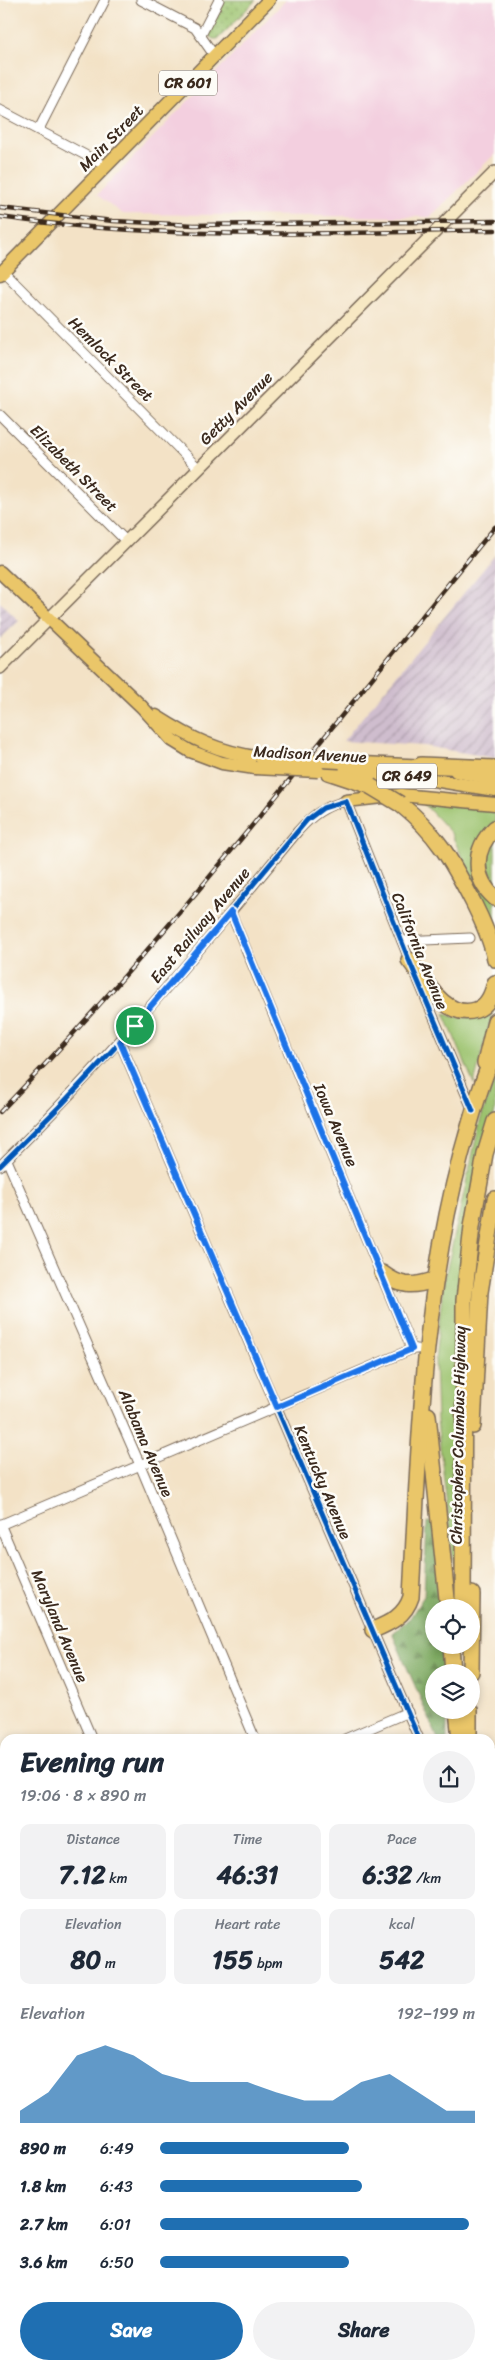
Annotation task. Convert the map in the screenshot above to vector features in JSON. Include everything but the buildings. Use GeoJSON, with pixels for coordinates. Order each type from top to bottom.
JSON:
{"type":"FeatureCollection","features":[{"type":"Feature","properties":{"kind":"highway"},"geometry":{"type":"LineString","coordinates":[[421,765],[495,768]]}},
{"type":"Feature","properties":{"kind":"highway"},"geometry":{"type":"LineString","coordinates":[[323,771],[370,786],[400,804],[426,826],[445,849],[478,913],[495,959]]}},
{"type":"Feature","properties":{"kind":"highway"},"geometry":{"type":"LineString","coordinates":[[495,828],[482,844],[478,858],[484,886],[495,898]]}},
{"type":"Feature","properties":{"kind":"highway"},"geometry":{"type":"LineString","coordinates":[[409,960],[445,1004],[460,1012],[472,1011],[483,1007],[493,993],[495,983]]}},
{"type":"Feature","properties":{"kind":"highway"},"geometry":{"type":"LineString","coordinates":[[481,1089],[495,1021]]}},
{"type":"Feature","properties":{"kind":"highway"},"geometry":{"type":"LineString","coordinates":[[447,1599],[423,1371],[418,1349],[455,1177],[473,1110],[495,1051]]}},
{"type":"Feature","properties":{"kind":"highway"},"geometry":{"type":"LineString","coordinates":[[463,1599],[464,1300],[472,1226],[486,1154],[495,1121]]}},
{"type":"Feature","properties":{"kind":"highway","name":"Christopher Columbus Highway"},"geometry":{"type":"LineString","coordinates":[[472,1599],[475,1358],[480,1292],[495,1199]]}},
{"type":"Feature","properties":{"kind":"highway"},"geometry":{"type":"LineString","coordinates":[[382,1273],[396,1284],[410,1285],[434,1280]]}},
{"type":"Feature","properties":{"kind":"highway"},"geometry":{"type":"LineString","coordinates":[[373,1630],[394,1620],[405,1611],[411,1597],[423,1371]]}},
{"type":"Feature","properties":{"kind":"highway"},"geometry":{"type":"LineString","coordinates":[[458,1719],[459,1734]]}},
{"type":"Feature","properties":{"kind":"highway"},"geometry":{"type":"LineString","coordinates":[[469,1734],[470,1719]]}},
{"type":"Feature","properties":{"kind":"main road","name":"Main Street"},"geometry":{"type":"LineString","coordinates":[[1,273],[269,0]]}},
{"type":"Feature","properties":{"kind":"main road","name":"Getty Avenue"},"geometry":{"type":"LineString","coordinates":[[0,668],[495,172]]}},
{"type":"Feature","properties":{"kind":"main road","name":"Madison Avenue"},"geometry":{"type":"LineString","coordinates":[[0,572],[48,620],[142,706],[172,740],[190,751],[222,763],[340,762],[421,765],[495,779]]}},
{"type":"Feature","properties":{"kind":"main road","name":"Madison Avenue"},"geometry":{"type":"LineString","coordinates":[[258,763],[323,771],[415,777],[495,790]]}},
{"type":"Feature","properties":{"kind":"main road"},"geometry":{"type":"LineString","coordinates":[[346,801],[402,795],[495,804]]}},
{"type":"Feature","properties":{"kind":"street"},"geometry":{"type":"LineString","coordinates":[[39,129],[105,0]]}},
{"type":"Feature","properties":{"kind":"street"},"geometry":{"type":"LineString","coordinates":[[141,0],[190,25],[201,35],[214,55]]}},
{"type":"Feature","properties":{"kind":"street"},"geometry":{"type":"LineString","coordinates":[[201,35],[219,0]]}},
{"type":"Feature","properties":{"kind":"street"},"geometry":{"type":"LineString","coordinates":[[0,110],[106,166]]}},
{"type":"Feature","properties":{"kind":"street","name":"Hemlock Street"},"geometry":{"type":"LineString","coordinates":[[1,273],[199,469]]}},
{"type":"Feature","properties":{"kind":"street","name":"Elizabeth Street"},"geometry":{"type":"LineString","coordinates":[[0,415],[126,541]]}},
{"type":"Feature","properties":{"kind":"street","name":"East Railway Avenue"},"geometry":{"type":"LineString","coordinates":[[3,1163],[120,1042],[314,814],[323,808],[346,801]]}},
{"type":"Feature","properties":{"kind":"street","name":"California Avenue"},"geometry":{"type":"LineString","coordinates":[[346,801],[409,960],[473,1110]]}},
{"type":"Feature","properties":{"kind":"street","name":"Iowa Avenue"},"geometry":{"type":"LineString","coordinates":[[231,912],[382,1273],[418,1349]]}},
{"type":"Feature","properties":{"kind":"street"},"geometry":{"type":"LineString","coordinates":[[402,941],[470,938]]}},
{"type":"Feature","properties":{"kind":"street","name":"Kentucky Avenue"},"geometry":{"type":"LineString","coordinates":[[120,1042],[417,1734]]}},
{"type":"Feature","properties":{"kind":"street","name":"Alabama Avenue"},"geometry":{"type":"LineString","coordinates":[[3,1163],[140,1465],[253,1734]]}},
{"type":"Feature","properties":{"kind":"street"},"geometry":{"type":"LineString","coordinates":[[0,1525],[418,1349]]}},
{"type":"Feature","properties":{"kind":"street","name":"Maryland Avenue"},"geometry":{"type":"LineString","coordinates":[[0,1525],[90,1734]]}},
{"type":"Feature","properties":{"kind":"street"},"geometry":{"type":"LineString","coordinates":[[357,1734],[408,1712]]}},
{"type":"Feature","properties":{"kind":"shaded area"},"geometry":{"type":"Polygon","coordinates":[[[286,0],[495,0],[495,154],[430,217],[123,214],[97,195],[286,0]]]}},
{"type":"Feature","properties":{"kind":"shaded area"},"geometry":{"type":"Polygon","coordinates":[[[495,555],[495,758],[424,746],[343,741],[495,555]]]}},
{"type":"Feature","properties":{"kind":"shaded area"},"geometry":{"type":"Polygon","coordinates":[[[0,602],[19,621],[0,639],[0,602]]]}},
{"type":"Feature","properties":{"kind":"green space"},"geometry":{"type":"Polygon","coordinates":[[[225,0],[256,0],[218,39],[213,39],[207,34],[225,0]]]}},
{"type":"Feature","properties":{"kind":"green space"},"geometry":{"type":"Polygon","coordinates":[[[422,802],[495,809],[495,827],[476,871],[495,902],[495,928],[451,833],[422,802]]]}},
{"type":"Feature","properties":{"kind":"green space"},"geometry":{"type":"Polygon","coordinates":[[[495,836],[495,883],[490,872],[488,853],[489,846],[495,836]]]}},
{"type":"Feature","properties":{"kind":"green space"},"geometry":{"type":"Polygon","coordinates":[[[493,1011],[474,1084],[444,1013],[450,1016],[462,1017],[493,1011]]]}},
{"type":"Feature","properties":{"kind":"green space"},"geometry":{"type":"Polygon","coordinates":[[[495,1077],[495,1112],[484,1146],[467,1233],[456,1307],[454,1351],[458,1599],[437,1421],[435,1360],[443,1286],[480,1121],[495,1077]]]}},
{"type":"Feature","properties":{"kind":"green space"},"geometry":{"type":"Polygon","coordinates":[[[427,1522],[436,1522],[444,1599],[425,1599],[425,1654],[447,1654],[448,1664],[425,1664],[425,1709],[392,1633],[410,1618],[424,1596],[427,1522]]]}},
{"type":"Feature","properties":{"kind":"green space"},"geometry":{"type":"Polygon","coordinates":[[[429,1719],[447,1719],[447,1734],[436,1734],[429,1719]]]}},
{"type":"Feature","properties":{"kind":"railway"},"geometry":{"type":"LineString","coordinates":[[0,208],[113,221],[194,225],[495,221]]}},
{"type":"Feature","properties":{"kind":"railway"},"geometry":{"type":"LineString","coordinates":[[0,217],[124,230],[247,234],[495,230]]}},
{"type":"Feature","properties":{"kind":"railway"},"geometry":{"type":"LineString","coordinates":[[0,1112],[129,971],[192,898],[495,527]]}},
{"type":"Feature","properties":{"kind":"cycle path"},"geometry":{"type":"LineString","coordinates":[[0,1166],[62,1104],[135,1026],[307,820],[323,808],[346,801],[409,960],[473,1111]]}},
{"type":"Feature","properties":{"kind":"cycle path"},"geometry":{"type":"LineString","coordinates":[[120,1042],[417,1734]]}},
{"type":"Feature","properties":{"kind":"route"},"geometry":{"type":"LineString","coordinates":[[231,912],[412,1349],[277,1407],[120,1042],[135,1026],[231,912]]}}]}
